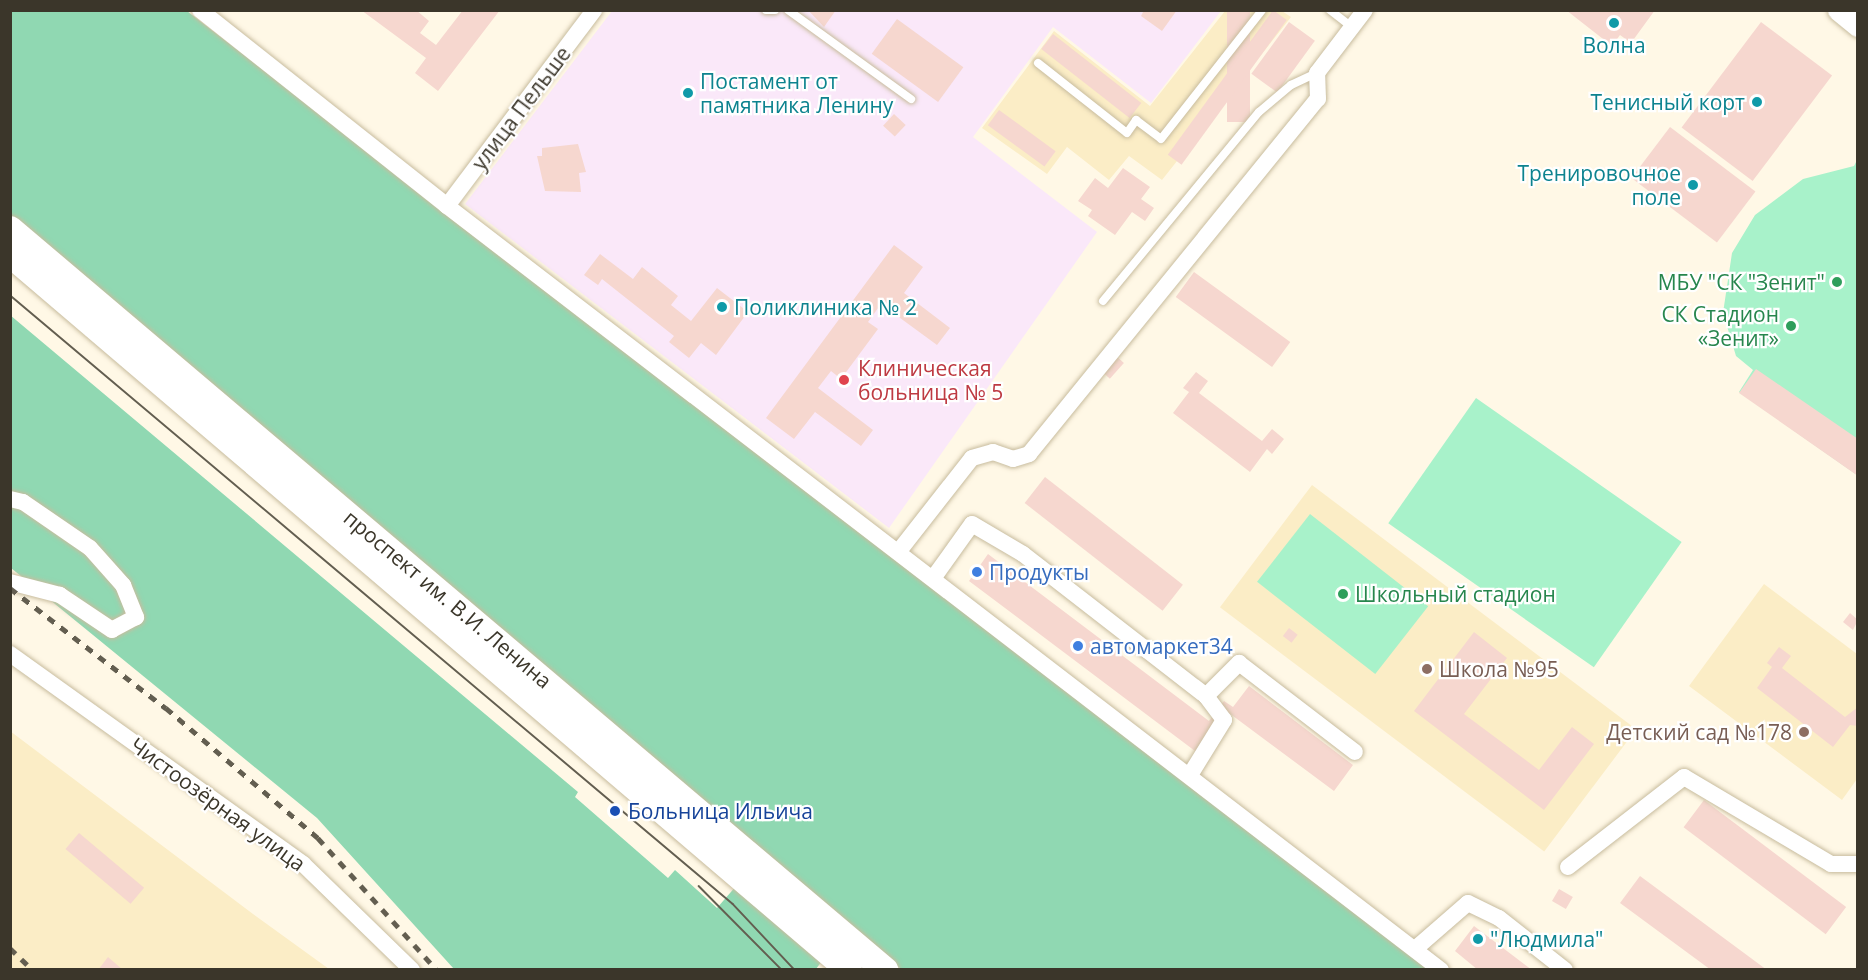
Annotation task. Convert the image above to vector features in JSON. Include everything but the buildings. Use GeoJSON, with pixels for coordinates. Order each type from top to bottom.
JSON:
{"type":"FeatureCollection","features":[{"type":"Feature","properties":{"kind":"main road","name":"проспект им. В.И. Ленина"},"geometry":{"type":"LineString","coordinates":[[10,229],[885,969]]}},
{"type":"Feature","properties":{"kind":"main road","name":"проспект им. В.И. Ленина"},"geometry":{"type":"LineString","coordinates":[[10,254],[849,969]]}},
{"type":"Feature","properties":{"kind":"street"},"geometry":{"type":"LineString","coordinates":[[200,10],[447,206],[899,550],[1441,969]]}},
{"type":"Feature","properties":{"kind":"street","name":"улица Пельше"},"geometry":{"type":"LineString","coordinates":[[447,206],[594,10]]}},
{"type":"Feature","properties":{"kind":"street"},"geometry":{"type":"LineString","coordinates":[[899,550],[972,458],[993,452],[1013,459],[1029,454],[1318,99],[1317,73],[1365,10]]}},
{"type":"Feature","properties":{"kind":"street"},"geometry":{"type":"LineString","coordinates":[[10,499],[23,502],[90,548],[123,585],[136,617],[112,630],[60,595],[10,582]]}},
{"type":"Feature","properties":{"kind":"street"},"geometry":{"type":"LineString","coordinates":[[934,577],[972,524],[1023,554],[1206,696],[1224,720],[1190,775]]}},
{"type":"Feature","properties":{"kind":"street","name":"Чистоозёрная улица"},"geometry":{"type":"LineString","coordinates":[[10,654],[303,864],[412,969]]}},
{"type":"Feature","properties":{"kind":"street"},"geometry":{"type":"LineString","coordinates":[[1206,696],[1239,663],[1355,752]]}},
{"type":"Feature","properties":{"kind":"street"},"geometry":{"type":"LineString","coordinates":[[1568,867],[1684,777],[1831,864],[1857,864]]}},
{"type":"Feature","properties":{"kind":"street"},"geometry":{"type":"LineString","coordinates":[[1415,950],[1468,903],[1499,918],[1565,969]]}},
{"type":"Feature","properties":{"kind":"lane"},"geometry":{"type":"LineString","coordinates":[[766,10],[775,10]]}},
{"type":"Feature","properties":{"kind":"lane"},"geometry":{"type":"LineString","coordinates":[[788,10],[911,99]]}},
{"type":"Feature","properties":{"kind":"lane"},"geometry":{"type":"LineString","coordinates":[[1038,63],[1127,132],[1136,120],[1161,138],[1262,10]]}},
{"type":"Feature","properties":{"kind":"lane"},"geometry":{"type":"LineString","coordinates":[[1330,10],[1352,27]]}},
{"type":"Feature","properties":{"kind":"lane"},"geometry":{"type":"LineString","coordinates":[[1103,302],[1259,112],[1291,85],[1317,73]]}},
{"type":"Feature","properties":{"kind":"shaded area","name":"Клиническая больница № 5"},"geometry":{"type":"Polygon","coordinates":[[[612,11],[1221,11],[1151,103],[1053,27],[973,137],[1097,232],[889,528],[465,204],[612,11]]]}},
{"type":"Feature","properties":{"kind":"shaded area"},"geometry":{"type":"Polygon","coordinates":[[[1225,11],[1282,11],[1291,17],[1162,180],[1129,156],[1109,180],[1067,147],[1047,174],[982,128],[1054,31],[1150,106],[1225,11]]]}},
{"type":"Feature","properties":{"kind":"shaded area","name":"Школа №95"},"geometry":{"type":"Polygon","coordinates":[[[1312,485],[1636,729],[1544,852],[1220,607],[1312,485]]]}},
{"type":"Feature","properties":{"kind":"shaded area","name":"Детский сад №178"},"geometry":{"type":"Polygon","coordinates":[[[1764,584],[1857,654],[1857,779],[1842,800],[1689,686],[1764,584]]]}},
{"type":"Feature","properties":{"kind":"shaded area"},"geometry":{"type":"Polygon","coordinates":[[[10,731],[253,914],[329,969],[11,969],[10,731]]]}},
{"type":"Feature","properties":{"kind":"green space"},"geometry":{"type":"Polygon","coordinates":[[[10,11],[187,11],[1430,969],[901,969],[11,216],[10,11]]]}},
{"type":"Feature","properties":{"kind":"green space","name":"СК Стадион «Зенит»"},"geometry":{"type":"Polygon","coordinates":[[[1857,160],[1857,475],[1739,392],[1753,370],[1736,356],[1723,313],[1732,253],[1755,215],[1803,179],[1854,166],[1857,160]]]}},
{"type":"Feature","properties":{"kind":"green space"},"geometry":{"type":"Polygon","coordinates":[[[10,315],[578,792],[575,797],[668,878],[675,870],[717,908],[737,885],[822,961],[816,969],[454,969],[317,818],[11,568],[10,315]]]}},
{"type":"Feature","properties":{"kind":"green space"},"geometry":{"type":"Polygon","coordinates":[[[1476,398],[1682,542],[1594,667],[1388,523],[1476,398]]]}},
{"type":"Feature","properties":{"kind":"green space","name":"Школьный стадион"},"geometry":{"type":"Polygon","coordinates":[[[1310,514],[1428,606],[1375,674],[1257,582],[1310,514]]]}},
{"type":"Feature","properties":{"kind":"tram line"},"geometry":{"type":"LineString","coordinates":[[10,295],[733,904],[795,970]]}},
{"type":"Feature","properties":{"kind":"tram line"},"geometry":{"type":"LineString","coordinates":[[699,886],[782,970]]}},
{"type":"Feature","properties":{"kind":"railway"},"geometry":{"type":"LineString","coordinates":[[10,588],[166,708],[318,838],[437,970]]}},
{"type":"Feature","properties":{"kind":"railway"},"geometry":{"type":"LineString","coordinates":[[10,948],[33,970]]}},
{"type":"Feature","properties":{"kind":"place","name":"Волна"},"geometry":{"type":"Point","coordinates":[1614,23]}},
{"type":"Feature","properties":{"kind":"place","name":"Постамент от памятника Ленину"},"geometry":{"type":"Point","coordinates":[688,93]}},
{"type":"Feature","properties":{"kind":"place","name":"Тенисный корт"},"geometry":{"type":"Point","coordinates":[1757,102]}},
{"type":"Feature","properties":{"kind":"place","name":"Тренировочное поле"},"geometry":{"type":"Point","coordinates":[1693,185]}},
{"type":"Feature","properties":{"kind":"place","name":"МБУ \"СК \"Зенит\""},"geometry":{"type":"Point","coordinates":[1837,282]}},
{"type":"Feature","properties":{"kind":"place","name":"Поликлиника № 2"},"geometry":{"type":"Point","coordinates":[722,307]}},
{"type":"Feature","properties":{"kind":"place","name":"СК Стадион «Зенит»"},"geometry":{"type":"Point","coordinates":[1791,326]}},
{"type":"Feature","properties":{"kind":"place","name":"Клиническая больница № 5"},"geometry":{"type":"Point","coordinates":[844,380]}},
{"type":"Feature","properties":{"kind":"place","name":"Продукты"},"geometry":{"type":"Point","coordinates":[977,572]}},
{"type":"Feature","properties":{"kind":"place","name":"Школьный стадион"},"geometry":{"type":"Point","coordinates":[1343,594]}},
{"type":"Feature","properties":{"kind":"place","name":"автомаркет34"},"geometry":{"type":"Point","coordinates":[1078,646]}},
{"type":"Feature","properties":{"kind":"place","name":"Школа №95"},"geometry":{"type":"Point","coordinates":[1427,669]}},
{"type":"Feature","properties":{"kind":"place","name":"Детский сад №178"},"geometry":{"type":"Point","coordinates":[1804,732]}},
{"type":"Feature","properties":{"kind":"place","name":"Больница Ильича"},"geometry":{"type":"Point","coordinates":[615,811]}},
{"type":"Feature","properties":{"kind":"place","name":"\"Людмила\""},"geometry":{"type":"Point","coordinates":[1478,939]}}]}
